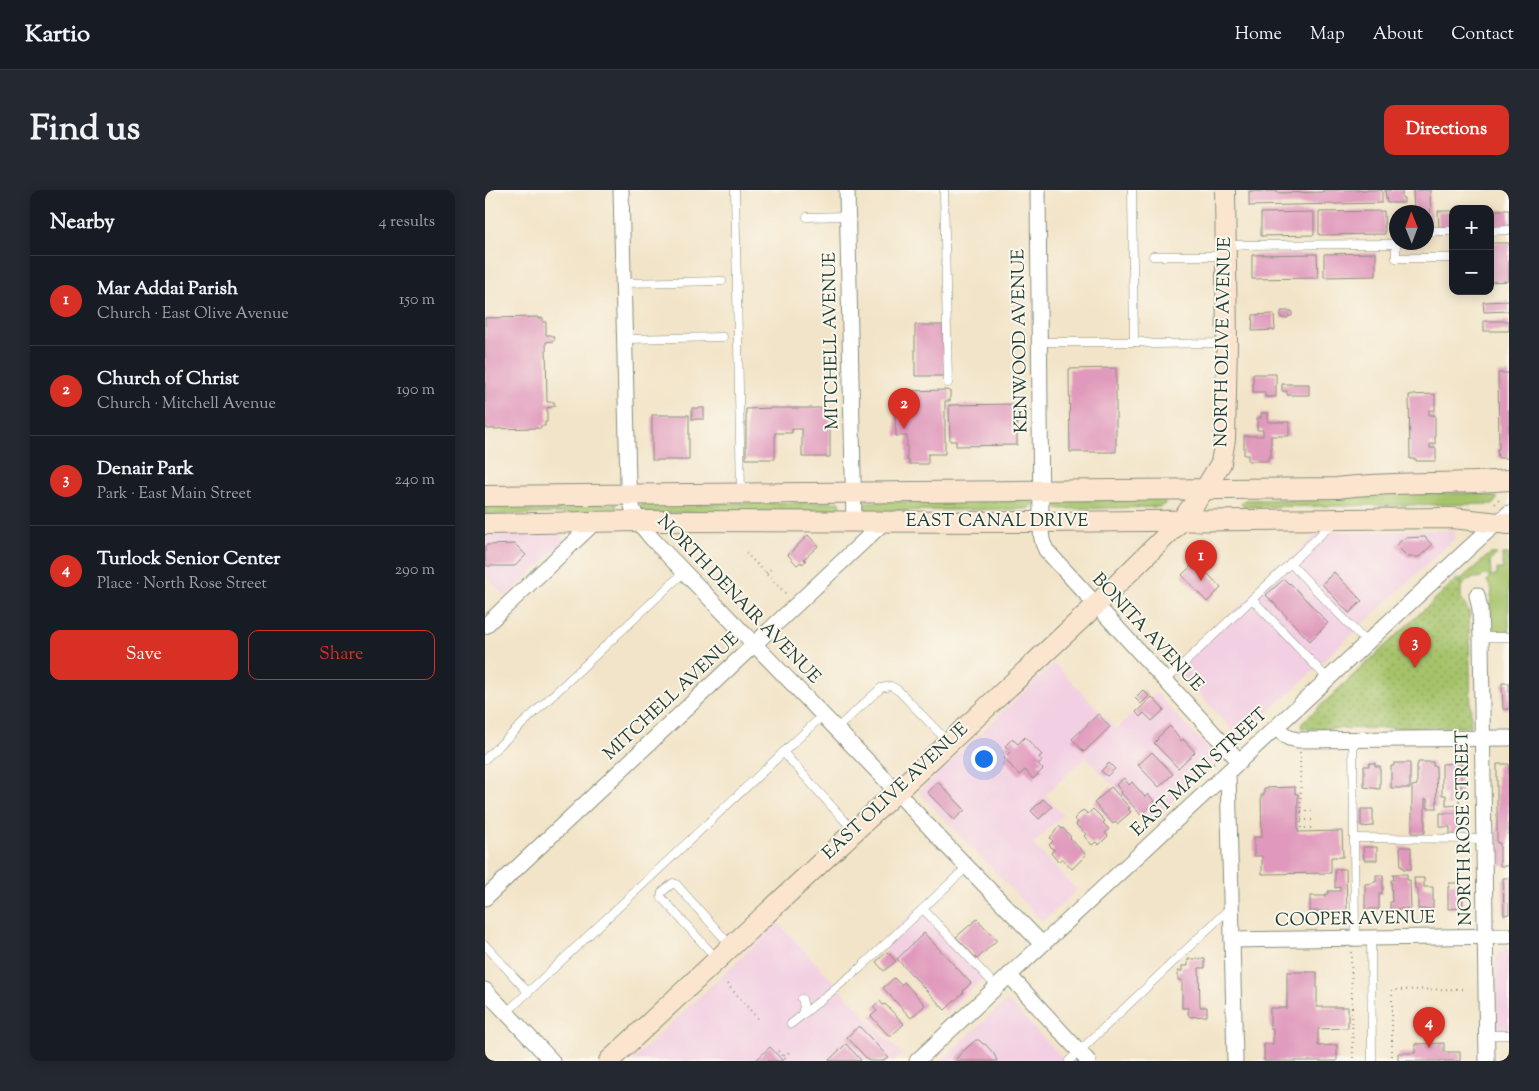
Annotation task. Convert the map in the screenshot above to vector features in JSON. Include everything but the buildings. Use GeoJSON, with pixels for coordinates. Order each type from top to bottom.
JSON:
{"type":"FeatureCollection","features":[{"type":"Feature","properties":{"kind":"main road","name":"NORTH OLIVE AVENUE"},"geometry":{"type":"LineString","coordinates":[[1181,521],[1218,471],[1224,452],[1227,343],[1225,190]]}},
{"type":"Feature","properties":{"kind":"main road","name":"EAST CANAL DRIVE"},"geometry":{"type":"LineString","coordinates":[[485,496],[1337,488],[1366,485],[1509,480]]}},
{"type":"Feature","properties":{"kind":"main road","name":"EAST CANAL DRIVE"},"geometry":{"type":"LineString","coordinates":[[485,524],[638,521],[883,523],[1181,521],[1503,516]]}},
{"type":"Feature","properties":{"kind":"main road","name":"EAST OLIVE AVENUE"},"geometry":{"type":"LineString","coordinates":[[609,1061],[1095,606],[1181,521]]}},
{"type":"Feature","properties":{"kind":"street","name":"NORTH DENAIR AVENUE"},"geometry":{"type":"LineString","coordinates":[[621,190],[629,495],[630,504],[638,521],[653,540],[1042,944]]}},
{"type":"Feature","properties":{"kind":"street","name":"MITCHELL AVENUE"},"geometry":{"type":"LineString","coordinates":[[847,190],[854,522]]}},
{"type":"Feature","properties":{"kind":"street","name":"KENWOOD AVENUE"},"geometry":{"type":"LineString","coordinates":[[1038,190],[1041,522]]}},
{"type":"Feature","properties":{"kind":"street","name":"EAST MAIN STREET"},"geometry":{"type":"LineString","coordinates":[[917,1061],[1503,516]]}},
{"type":"Feature","properties":{"kind":"street"},"geometry":{"type":"LineString","coordinates":[[485,626],[595,522]]}},
{"type":"Feature","properties":{"kind":"street","name":"BONITA AVENUE"},"geometry":{"type":"LineString","coordinates":[[1041,522],[1041,538],[1045,550],[1240,762]]}},
{"type":"Feature","properties":{"kind":"street","name":"MITCHELL AVENUE"},"geometry":{"type":"LineString","coordinates":[[485,898],[883,523]]}},
{"type":"Feature","properties":{"kind":"street","name":"NORTH ROSE STREET"},"geometry":{"type":"LineString","coordinates":[[1477,595],[1480,609],[1481,637],[1487,1061]]}},
{"type":"Feature","properties":{"kind":"street"},"geometry":{"type":"LineString","coordinates":[[1276,728],[1294,740],[1509,738]]}},
{"type":"Feature","properties":{"kind":"street"},"geometry":{"type":"LineString","coordinates":[[1223,1061],[1235,1056],[1228,773]]}},
{"type":"Feature","properties":{"kind":"street","name":"COOPER AVENUE"},"geometry":{"type":"LineString","coordinates":[[1232,940],[1353,945],[1371,938],[1509,936]]}},
{"type":"Feature","properties":{"kind":"street"},"geometry":{"type":"LineString","coordinates":[[1009,975],[1079,1058]]}},
{"type":"Feature","properties":{"kind":"street"},"geometry":{"type":"LineString","coordinates":[[485,990],[552,1061]]}},
{"type":"Feature","properties":{"kind":"lane"},"geometry":{"type":"LineString","coordinates":[[735,190],[741,494]]}},
{"type":"Feature","properties":{"kind":"lane"},"geometry":{"type":"LineString","coordinates":[[944,190],[948,383]]}},
{"type":"Feature","properties":{"kind":"lane"},"geometry":{"type":"LineString","coordinates":[[1132,190],[1134,342]]}},
{"type":"Feature","properties":{"kind":"lane"},"geometry":{"type":"LineString","coordinates":[[807,216],[848,216]]}},
{"type":"Feature","properties":{"kind":"lane"},"geometry":{"type":"LineString","coordinates":[[1494,230],[1509,230]]}},
{"type":"Feature","properties":{"kind":"lane"},"geometry":{"type":"LineString","coordinates":[[1434,231],[1449,231]]}},
{"type":"Feature","properties":{"kind":"lane"},"geometry":{"type":"LineString","coordinates":[[1153,256],[1396,244],[1397,258],[1449,258]]}},
{"type":"Feature","properties":{"kind":"lane"},"geometry":{"type":"LineString","coordinates":[[624,283],[722,281]]}},
{"type":"Feature","properties":{"kind":"lane"},"geometry":{"type":"LineString","coordinates":[[625,338],[723,337]]}},
{"type":"Feature","properties":{"kind":"lane"},"geometry":{"type":"LineString","coordinates":[[1040,342],[1227,343]]}},
{"type":"Feature","properties":{"kind":"lane"},"geometry":{"type":"LineString","coordinates":[[1165,681],[1337,519]]}},
{"type":"Feature","properties":{"kind":"lane"},"geometry":{"type":"LineString","coordinates":[[1290,563],[1367,643]]}},
{"type":"Feature","properties":{"kind":"lane"},"geometry":{"type":"LineString","coordinates":[[485,759],[684,572]]}},
{"type":"Feature","properties":{"kind":"lane"},"geometry":{"type":"LineString","coordinates":[[1252,599],[1328,679]]}},
{"type":"Feature","properties":{"kind":"lane"},"geometry":{"type":"LineString","coordinates":[[1481,637],[1509,637]]}},
{"type":"Feature","properties":{"kind":"lane"},"geometry":{"type":"LineString","coordinates":[[836,729],[881,688],[891,686],[899,691],[949,743]]}},
{"type":"Feature","properties":{"kind":"lane"},"geometry":{"type":"LineString","coordinates":[[506,1012],[823,715]]}},
{"type":"Feature","properties":{"kind":"lane"},"geometry":{"type":"LineString","coordinates":[[1353,740],[1353,945]]}},
{"type":"Feature","properties":{"kind":"lane"},"geometry":{"type":"LineString","coordinates":[[783,752],[855,831]]}},
{"type":"Feature","properties":{"kind":"lane"},"geometry":{"type":"LineString","coordinates":[[1354,838],[1484,839]]}},
{"type":"Feature","properties":{"kind":"lane"},"geometry":{"type":"LineString","coordinates":[[791,1024],[859,969],[967,867]]}},
{"type":"Feature","properties":{"kind":"lane"},"geometry":{"type":"LineString","coordinates":[[673,883],[677,884],[725,953],[661,897],[662,892],[673,883]]}},
{"type":"Feature","properties":{"kind":"lane"},"geometry":{"type":"LineString","coordinates":[[1079,1058],[1231,907]]}},
{"type":"Feature","properties":{"kind":"lane"},"geometry":{"type":"LineString","coordinates":[[923,909],[997,987]]}},
{"type":"Feature","properties":{"kind":"lane"},"geometry":{"type":"LineString","coordinates":[[1371,938],[1373,1061]]}},
{"type":"Feature","properties":{"kind":"lane"},"geometry":{"type":"LineString","coordinates":[[485,945],[528,992]]}},
{"type":"Feature","properties":{"kind":"lane"},"geometry":{"type":"LineString","coordinates":[[801,1016],[804,1007],[802,999]]}},
{"type":"Feature","properties":{"kind":"lane"},"geometry":{"type":"LineString","coordinates":[[1486,1035],[1509,1035]]}},
{"type":"Feature","properties":{"kind":"path"},"geometry":{"type":"LineString","coordinates":[[1499,500],[1503,516]]}},
{"type":"Feature","properties":{"kind":"path"},"geometry":{"type":"LineString","coordinates":[[746,553],[787,595]]}},
{"type":"Feature","properties":{"kind":"path"},"geometry":{"type":"LineString","coordinates":[[766,573],[772,568]]}},
{"type":"Feature","properties":{"kind":"path"},"geometry":{"type":"LineString","coordinates":[[1299,752],[1301,828],[1312,828]]}},
{"type":"Feature","properties":{"kind":"path"},"geometry":{"type":"LineString","coordinates":[[1205,771],[1215,762],[1215,756]]}},
{"type":"Feature","properties":{"kind":"path"},"geometry":{"type":"LineString","coordinates":[[1301,811],[1312,811]]}},
{"type":"Feature","properties":{"kind":"path"},"geometry":{"type":"LineString","coordinates":[[1301,820],[1312,820]]}},
{"type":"Feature","properties":{"kind":"path"},"geometry":{"type":"LineString","coordinates":[[1353,945],[1353,1061]]}},
{"type":"Feature","properties":{"kind":"path"},"geometry":{"type":"LineString","coordinates":[[727,984],[759,1020]]}},
{"type":"Feature","properties":{"kind":"path"},"geometry":{"type":"LineString","coordinates":[[1392,1061],[1392,990],[1465,989]]}},
{"type":"Feature","properties":{"kind":"path"},"geometry":{"type":"LineString","coordinates":[[784,1057],[792,1050]]}},
{"type":"Feature","properties":{"kind":"path"},"geometry":{"type":"LineString","coordinates":[[778,1051],[787,1061]]}},
{"type":"Feature","properties":{"kind":"shaded area"},"geometry":{"type":"Polygon","coordinates":[[[1453,530],[1456,533],[1455,538],[1242,737],[1238,736],[1174,667],[1319,532],[1453,530]]]}},
{"type":"Feature","properties":{"kind":"shaded area"},"geometry":{"type":"Polygon","coordinates":[[[559,533],[563,536],[563,543],[506,597],[485,575],[485,534],[559,533]]]}},
{"type":"Feature","properties":{"kind":"shaded area"},"geometry":{"type":"Polygon","coordinates":[[[1054,663],[1116,729],[1156,693],[1215,756],[1216,760],[1148,824],[1086,757],[1045,795],[1063,815],[1033,844],[1077,890],[1043,921],[919,791],[1054,663]]]}},
{"type":"Feature","properties":{"kind":"shaded area"},"geometry":{"type":"Polygon","coordinates":[[[922,904],[988,974],[946,1013],[880,943],[922,904]]]}},
{"type":"Feature","properties":{"kind":"shaded area"},"geometry":{"type":"Polygon","coordinates":[[[778,923],[902,1054],[895,1061],[631,1061],[778,923]]]}},
{"type":"Feature","properties":{"kind":"shaded area"},"geometry":{"type":"Polygon","coordinates":[[[1509,948],[1509,1030],[1497,1030],[1496,958],[1500,951],[1509,948]]]}},
{"type":"Feature","properties":{"kind":"shaded area"},"geometry":{"type":"Polygon","coordinates":[[[1006,1001],[1066,1061],[941,1061],[1006,1001]]]}},
{"type":"Feature","properties":{"kind":"green space"},"geometry":{"type":"Polygon","coordinates":[[[1476,493],[1498,498],[1493,504],[1245,507],[1241,503],[1244,500],[1342,499],[1365,494],[1476,493]]]}},
{"type":"Feature","properties":{"kind":"green space"},"geometry":{"type":"Polygon","coordinates":[[[1164,498],[1165,504],[1160,507],[1061,509],[1054,505],[1056,500],[1164,498]]]}},
{"type":"Feature","properties":{"kind":"green space"},"geometry":{"type":"Polygon","coordinates":[[[1032,500],[1032,506],[1027,509],[870,511],[864,507],[865,502],[1032,500]]]}},
{"type":"Feature","properties":{"kind":"green space"},"geometry":{"type":"Polygon","coordinates":[[[840,502],[841,508],[836,511],[645,513],[640,510],[641,504],[840,502]]]}},
{"type":"Feature","properties":{"kind":"green space"},"geometry":{"type":"Polygon","coordinates":[[[485,504],[616,504],[617,509],[615,512],[485,515],[485,504]]]}},
{"type":"Feature","properties":{"kind":"green space"},"geometry":{"type":"Polygon","coordinates":[[[1490,554],[1497,554],[1490,561],[1491,576],[1497,575],[1497,569],[1503,569],[1502,554],[1509,554],[1509,632],[1491,632],[1490,605],[1492,590],[1487,581],[1490,577],[1485,574],[1481,578],[1470,579],[1462,587],[1460,580],[1490,554]]]}},
{"type":"Feature","properties":{"kind":"green space"},"geometry":{"type":"Polygon","coordinates":[[[1458,578],[1461,582],[1461,598],[1469,612],[1471,724],[1469,727],[1302,728],[1303,722],[1458,578]]]}},
{"type":"Feature","properties":{"kind":"place","name":"Church of Christ"},"geometry":{"type":"Point","coordinates":[904,429]}},
{"type":"Feature","properties":{"kind":"place","name":"Mar Addai Parish"},"geometry":{"type":"Point","coordinates":[1201,581]}},
{"type":"Feature","properties":{"kind":"place","name":"Denair Park"},"geometry":{"type":"Point","coordinates":[1415,668]}},
{"type":"Feature","properties":{"kind":"place","name":"Turlock Senior Center"},"geometry":{"type":"Point","coordinates":[1429,1048]}}]}
